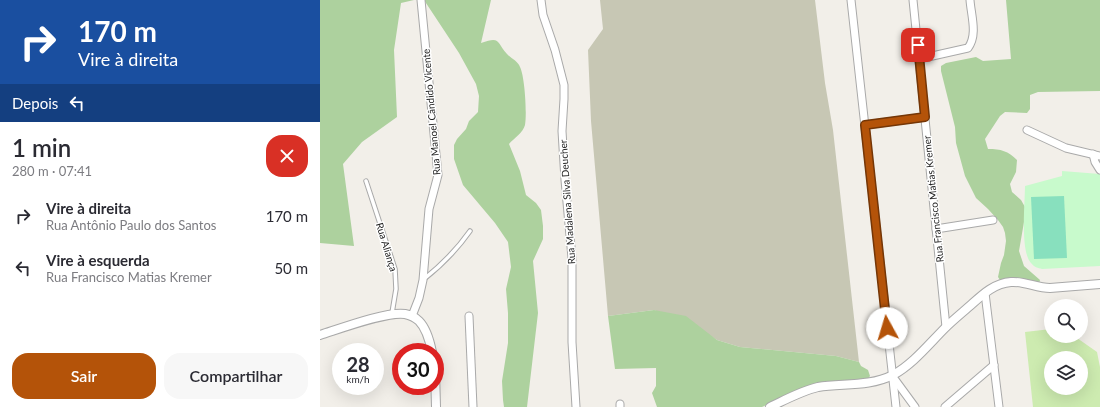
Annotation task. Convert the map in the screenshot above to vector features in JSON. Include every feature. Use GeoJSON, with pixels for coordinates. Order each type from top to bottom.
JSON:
{"type":"FeatureCollection","features":[{"type":"Feature","properties":{"kind":"street","name":"Rua Manoel Cândido Vicente"},"geometry":{"type":"LineString","coordinates":[[412,316],[419,298],[423,280],[429,209],[437,181],[438,167],[421,0]]}},
{"type":"Feature","properties":{"kind":"street","name":"Rua Madalena Silva Deucher"},"geometry":{"type":"LineString","coordinates":[[541,0],[564,85],[562,131],[572,252],[572,342],[576,407]]}},
{"type":"Feature","properties":{"kind":"street"},"geometry":{"type":"LineString","coordinates":[[852,0],[896,407]]}},
{"type":"Feature","properties":{"kind":"street","name":"Rua Francisco Matias Kremer"},"geometry":{"type":"LineString","coordinates":[[913,0],[946,327]]}},
{"type":"Feature","properties":{"kind":"street"},"geometry":{"type":"LineString","coordinates":[[919,60],[968,48],[972,43],[974,34],[970,0]]}},
{"type":"Feature","properties":{"kind":"street"},"geometry":{"type":"LineString","coordinates":[[865,125],[925,117]]}},
{"type":"Feature","properties":{"kind":"street"},"geometry":{"type":"LineString","coordinates":[[1027,130],[1066,148],[1097,155],[1095,162],[1100,170]]}},
{"type":"Feature","properties":{"kind":"street"},"geometry":{"type":"LineString","coordinates":[[936,229],[993,220]]}},
{"type":"Feature","properties":{"kind":"street"},"geometry":{"type":"LineString","coordinates":[[770,407],[806,390],[818,387],[854,385],[880,380],[892,375],[912,361],[946,327],[985,293],[1002,284],[1018,282],[1042,288],[1100,284]]}},
{"type":"Feature","properties":{"kind":"street"},"geometry":{"type":"LineString","coordinates":[[985,293],[999,407]]}},
{"type":"Feature","properties":{"kind":"street"},"geometry":{"type":"LineString","coordinates":[[320,335],[392,314],[405,314],[412,316],[419,321],[423,327],[429,343]]}},
{"type":"Feature","properties":{"kind":"street"},"geometry":{"type":"LineString","coordinates":[[469,316],[473,407]]}},
{"type":"Feature","properties":{"kind":"street"},"geometry":{"type":"LineString","coordinates":[[945,407],[994,365]]}},
{"type":"Feature","properties":{"kind":"street"},"geometry":{"type":"LineString","coordinates":[[892,375],[915,407]]}},
{"type":"Feature","properties":{"kind":"street"},"geometry":{"type":"LineString","coordinates":[[436,395],[436,407]]}},
{"type":"Feature","properties":{"kind":"lane","name":"Rua Aliança"},"geometry":{"type":"LineString","coordinates":[[366,181],[395,269],[396,289],[392,314]]}},
{"type":"Feature","properties":{"kind":"lane"},"geometry":{"type":"LineString","coordinates":[[423,280],[441,266],[456,251],[470,231]]}},
{"type":"Feature","properties":{"kind":"shaded area"},"geometry":{"type":"Polygon","coordinates":[[[600,0],[815,0],[825,83],[833,130],[859,362],[836,356],[740,347],[717,340],[703,331],[654,310],[608,316],[591,121],[588,50],[603,29],[600,0]]]}},
{"type":"Feature","properties":{"kind":"green space"},"geometry":{"type":"Polygon","coordinates":[[[320,0],[414,0],[401,3],[394,50],[397,117],[362,142],[343,164],[354,246],[320,243],[320,0]]]}},
{"type":"Feature","properties":{"kind":"green space"},"geometry":{"type":"Polygon","coordinates":[[[424,0],[491,0],[481,43],[492,40],[497,41],[507,54],[518,63],[522,72],[526,113],[525,125],[520,133],[509,144],[520,171],[526,195],[536,203],[541,210],[543,226],[543,239],[533,261],[538,313],[527,407],[504,407],[503,400],[502,381],[508,343],[506,289],[511,267],[508,242],[495,223],[463,185],[454,159],[454,145],[457,139],[466,129],[469,121],[478,112],[479,96],[476,84],[459,53],[424,0]]]}},
{"type":"Feature","properties":{"kind":"green space"},"geometry":{"type":"Polygon","coordinates":[[[1006,0],[1100,0],[1100,91],[1038,92],[1030,95],[1030,109],[1027,113],[1005,112],[1000,116],[985,139],[988,149],[1004,151],[1017,160],[1016,172],[1010,184],[1012,192],[1021,200],[1025,207],[1019,251],[1024,266],[1040,280],[1039,284],[1018,279],[1000,280],[998,277],[1004,255],[1006,241],[1005,233],[998,220],[976,198],[965,176],[956,143],[955,127],[941,71],[941,66],[946,63],[976,57],[983,61],[1011,59],[1006,0]]]}},
{"type":"Feature","properties":{"kind":"green space"},"geometry":{"type":"Polygon","coordinates":[[[1062,171],[1100,174],[1100,266],[1042,269],[1033,265],[1028,257],[1024,238],[1025,186],[1062,176],[1062,171]]]}},
{"type":"Feature","properties":{"kind":"green space"},"geometry":{"type":"Polygon","coordinates":[[[1064,196],[1067,258],[1034,259],[1031,197],[1064,196]]]}},
{"type":"Feature","properties":{"kind":"green space"},"geometry":{"type":"Polygon","coordinates":[[[654,310],[686,316],[717,340],[740,347],[836,356],[859,362],[861,366],[868,370],[870,376],[868,379],[806,387],[762,407],[657,407],[652,393],[656,386],[656,368],[615,369],[608,316],[654,310]]]}},
{"type":"Feature","properties":{"kind":"green space"},"geometry":{"type":"Polygon","coordinates":[[[1044,330],[1044,343],[1084,343],[1097,352],[1100,367],[1100,407],[1033,407],[1025,332],[1044,330]]]}},
{"type":"Feature","properties":{"kind":"route"},"geometry":{"type":"LineString","coordinates":[[887,328],[865,125],[925,117],[918,45]]}}]}
